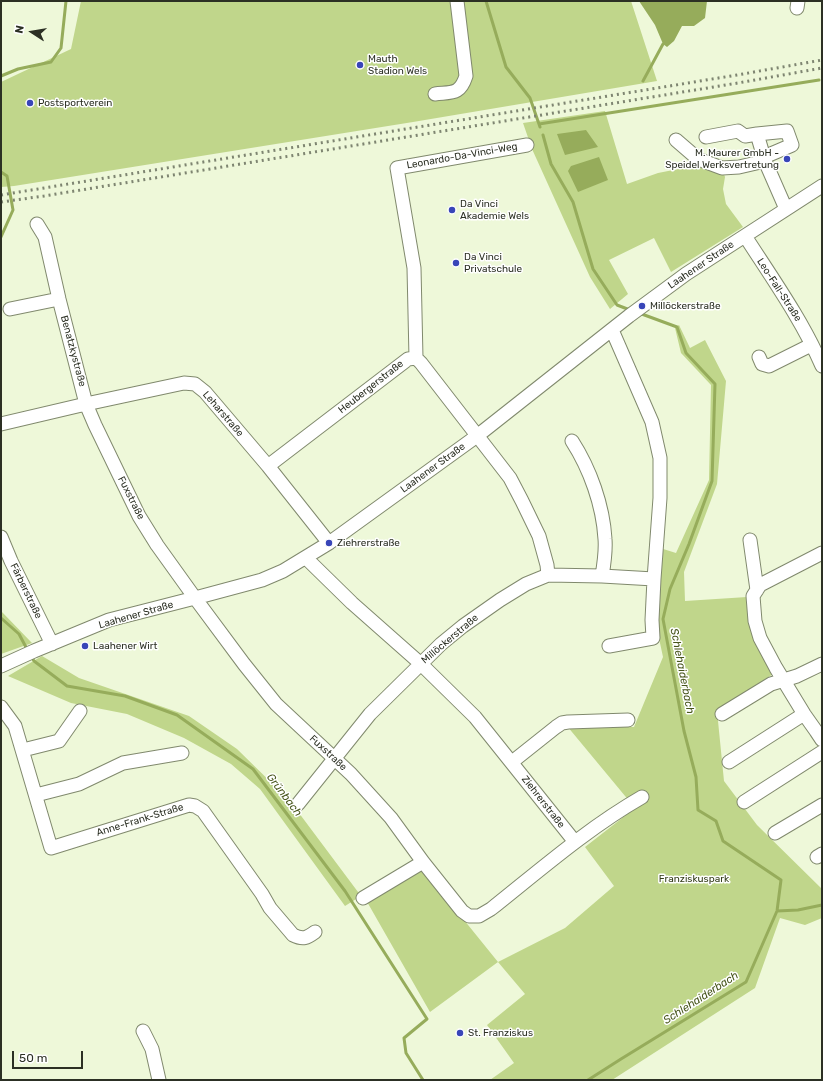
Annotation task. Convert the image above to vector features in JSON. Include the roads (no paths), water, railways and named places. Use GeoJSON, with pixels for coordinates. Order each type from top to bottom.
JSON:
{"type":"FeatureCollection","features":[{"type":"Feature","properties":{"kind":"street"},"geometry":{"type":"LineString","coordinates":[[435,94],[454,92],[463,84],[466,76],[457,1]]}},
{"type":"Feature","properties":{"kind":"street"},"geometry":{"type":"LineString","coordinates":[[676,140],[698,159],[722,168],[739,167],[765,159],[792,145],[787,131],[745,136],[738,131],[706,137]]}},
{"type":"Feature","properties":{"kind":"street"},"geometry":{"type":"LineString","coordinates":[[757,134],[765,159],[786,209]]}},
{"type":"Feature","properties":{"kind":"street","name":"Leonardo-Da-Vinci-Weg"},"geometry":{"type":"LineString","coordinates":[[416,358],[414,268],[397,168],[527,145]]}},
{"type":"Feature","properties":{"kind":"street","name":"Laahener Straße"},"geometry":{"type":"LineString","coordinates":[[1,666],[109,620],[262,580],[283,571],[306,558],[477,436],[629,316],[686,274],[822,186]]}},
{"type":"Feature","properties":{"kind":"street","name":"Benatzkystraße"},"geometry":{"type":"LineString","coordinates":[[37,224],[45,237],[86,404]]}},
{"type":"Feature","properties":{"kind":"street","name":"Leo-Fall-Straße"},"geometry":{"type":"LineString","coordinates":[[745,236],[799,319],[822,366]]}},
{"type":"Feature","properties":{"kind":"street"},"geometry":{"type":"LineString","coordinates":[[10,309],[59,299]]}},
{"type":"Feature","properties":{"kind":"street"},"geometry":{"type":"LineString","coordinates":[[609,646],[653,638],[652,620],[654,580],[660,498],[660,458],[652,422],[612,330]]}},
{"type":"Feature","properties":{"kind":"street"},"geometry":{"type":"LineString","coordinates":[[759,357],[762,364],[769,366],[811,344]]}},
{"type":"Feature","properties":{"kind":"street","name":"Heubergerstraße"},"geometry":{"type":"LineString","coordinates":[[268,466],[408,359],[416,358],[510,478],[539,536],[547,565],[548,575]]}},
{"type":"Feature","properties":{"kind":"street","name":"Leharstraße"},"geometry":{"type":"LineString","coordinates":[[1,424],[184,383],[195,384],[205,392],[268,466],[329,543]]}},
{"type":"Feature","properties":{"kind":"street","name":"Fuxstraße"},"geometry":{"type":"LineString","coordinates":[[86,404],[139,516],[157,545],[244,664],[276,704],[351,774],[391,818],[423,862],[462,911],[469,916],[479,916],[491,909],[575,842],[618,811],[642,797]]}},
{"type":"Feature","properties":{"kind":"street"},"geometry":{"type":"LineString","coordinates":[[572,441],[594,487],[602,515],[605,539],[605,558],[602,576]]}},
{"type":"Feature","properties":{"kind":"street","name":"Färberstraße"},"geometry":{"type":"LineString","coordinates":[[1,537],[11,561],[52,644]]}},
{"type":"Feature","properties":{"kind":"street"},"geometry":{"type":"LineString","coordinates":[[750,540],[757,590]]}},
{"type":"Feature","properties":{"kind":"street"},"geometry":{"type":"LineString","coordinates":[[822,553],[760,585],[753,596],[755,621],[760,638],[776,668],[822,740]]}},
{"type":"Feature","properties":{"kind":"street","name":"Ziehrerstraße"},"geometry":{"type":"LineString","coordinates":[[306,558],[352,604],[421,664],[475,717],[575,842]]}},
{"type":"Feature","properties":{"kind":"street","name":"Millöckerstraße"},"geometry":{"type":"LineString","coordinates":[[298,804],[370,714],[441,644],[463,626],[500,600],[526,584],[548,575],[602,576],[654,580]]}},
{"type":"Feature","properties":{"kind":"street"},"geometry":{"type":"LineString","coordinates":[[722,714],[771,684],[797,676],[822,664]]}},
{"type":"Feature","properties":{"kind":"street","name":"Anne-Frank-Straße"},"geometry":{"type":"LineString","coordinates":[[1,707],[15,726],[51,848],[189,805],[195,806],[203,811],[262,894],[270,908],[294,935],[306,938],[316,932]]}},
{"type":"Feature","properties":{"kind":"street"},"geometry":{"type":"LineString","coordinates":[[23,750],[59,741],[80,711]]}},
{"type":"Feature","properties":{"kind":"street"},"geometry":{"type":"LineString","coordinates":[[729,762],[804,714]]}},
{"type":"Feature","properties":{"kind":"street"},"geometry":{"type":"LineString","coordinates":[[512,762],[556,727],[562,724],[568,722],[628,720]]}},
{"type":"Feature","properties":{"kind":"street"},"geometry":{"type":"LineString","coordinates":[[744,802],[822,752]]}},
{"type":"Feature","properties":{"kind":"street"},"geometry":{"type":"LineString","coordinates":[[36,794],[79,784],[123,763],[182,753]]}},
{"type":"Feature","properties":{"kind":"street"},"geometry":{"type":"LineString","coordinates":[[775,833],[822,805]]}},
{"type":"Feature","properties":{"kind":"street"},"geometry":{"type":"LineString","coordinates":[[363,898],[423,862]]}},
{"type":"Feature","properties":{"kind":"street"},"geometry":{"type":"LineString","coordinates":[[143,1031],[152,1049],[159,1080]]}},
{"type":"Feature","properties":{"kind":"waterway","name":"Grünbach"},"geometry":{"type":"LineString","coordinates":[[1,76],[18,69],[51,62],[61,48],[66,1]]}},
{"type":"Feature","properties":{"kind":"waterway","name":"Schlehaiderbach"},"geometry":{"type":"LineString","coordinates":[[486,1],[506,67],[530,98],[540,127]]}},
{"type":"Feature","properties":{"kind":"waterway"},"geometry":{"type":"LineString","coordinates":[[643,81],[663,44]]}},
{"type":"Feature","properties":{"kind":"waterway"},"geometry":{"type":"LineString","coordinates":[[539,124],[819,80]]}},
{"type":"Feature","properties":{"kind":"waterway","name":"Schlehaiderbach"},"geometry":{"type":"LineString","coordinates":[[543,135],[551,164],[573,202],[593,269],[617,305],[630,310]]}},
{"type":"Feature","properties":{"kind":"waterway","name":"Grünbach"},"geometry":{"type":"LineString","coordinates":[[1,172],[7,176],[13,210],[1,237]]}},
{"type":"Feature","properties":{"kind":"waterway","name":"Schlehaiderbach"},"geometry":{"type":"LineString","coordinates":[[588,1080],[746,982],[777,911],[781,880],[723,841],[716,821],[698,810],[696,777],[684,731],[663,619],[670,589],[689,544],[712,481],[715,384],[686,353],[677,327],[639,313]]}},
{"type":"Feature","properties":{"kind":"waterway","name":"Grünbach"},"geometry":{"type":"LineString","coordinates":[[1,618],[19,634],[28,651]]}},
{"type":"Feature","properties":{"kind":"waterway","name":"Grünbach"},"geometry":{"type":"LineString","coordinates":[[31,656],[34,661],[67,686],[125,696],[177,715],[253,769],[345,891],[427,1019],[404,1038],[406,1053],[423,1080]]}},
{"type":"Feature","properties":{"kind":"waterway"},"geometry":{"type":"LineString","coordinates":[[777,911],[798,910],[822,905]]}},
{"type":"Feature","properties":{"kind":"railway"},"geometry":{"type":"LineString","coordinates":[[1,195],[822,60]]}},
{"type":"Feature","properties":{"kind":"railway"},"geometry":{"type":"LineString","coordinates":[[1,202],[738,83],[822,68]]}},
{"type":"Feature","properties":{"kind":"place","name":"Mauth Stadion Wels"},"geometry":{"type":"Point","coordinates":[360,65]}},
{"type":"Feature","properties":{"kind":"place","name":"Postsportverein"},"geometry":{"type":"Point","coordinates":[30,103]}},
{"type":"Feature","properties":{"kind":"place","name":"M. Maurer GmbH - Speidel Werksvertretung"},"geometry":{"type":"Point","coordinates":[787,159]}},
{"type":"Feature","properties":{"kind":"place","name":"Da Vinci Akademie Wels"},"geometry":{"type":"Point","coordinates":[452,210]}},
{"type":"Feature","properties":{"kind":"place","name":"Da Vinci Privatschule"},"geometry":{"type":"Point","coordinates":[456,263]}},
{"type":"Feature","properties":{"kind":"place","name":"Millöckerstraße"},"geometry":{"type":"Point","coordinates":[642,306]}},
{"type":"Feature","properties":{"kind":"place","name":"Ziehrerstraße"},"geometry":{"type":"Point","coordinates":[329,543]}},
{"type":"Feature","properties":{"kind":"place","name":"Laahener Wirt"},"geometry":{"type":"Point","coordinates":[85,646]}},
{"type":"Feature","properties":{"kind":"place","name":"St. Franziskus"},"geometry":{"type":"Point","coordinates":[460,1033]}},
{"type":"Feature","properties":{"kind":"park label","name":"Franziskuspark"},"geometry":{"type":"Point","coordinates":[694,879]}}]}
